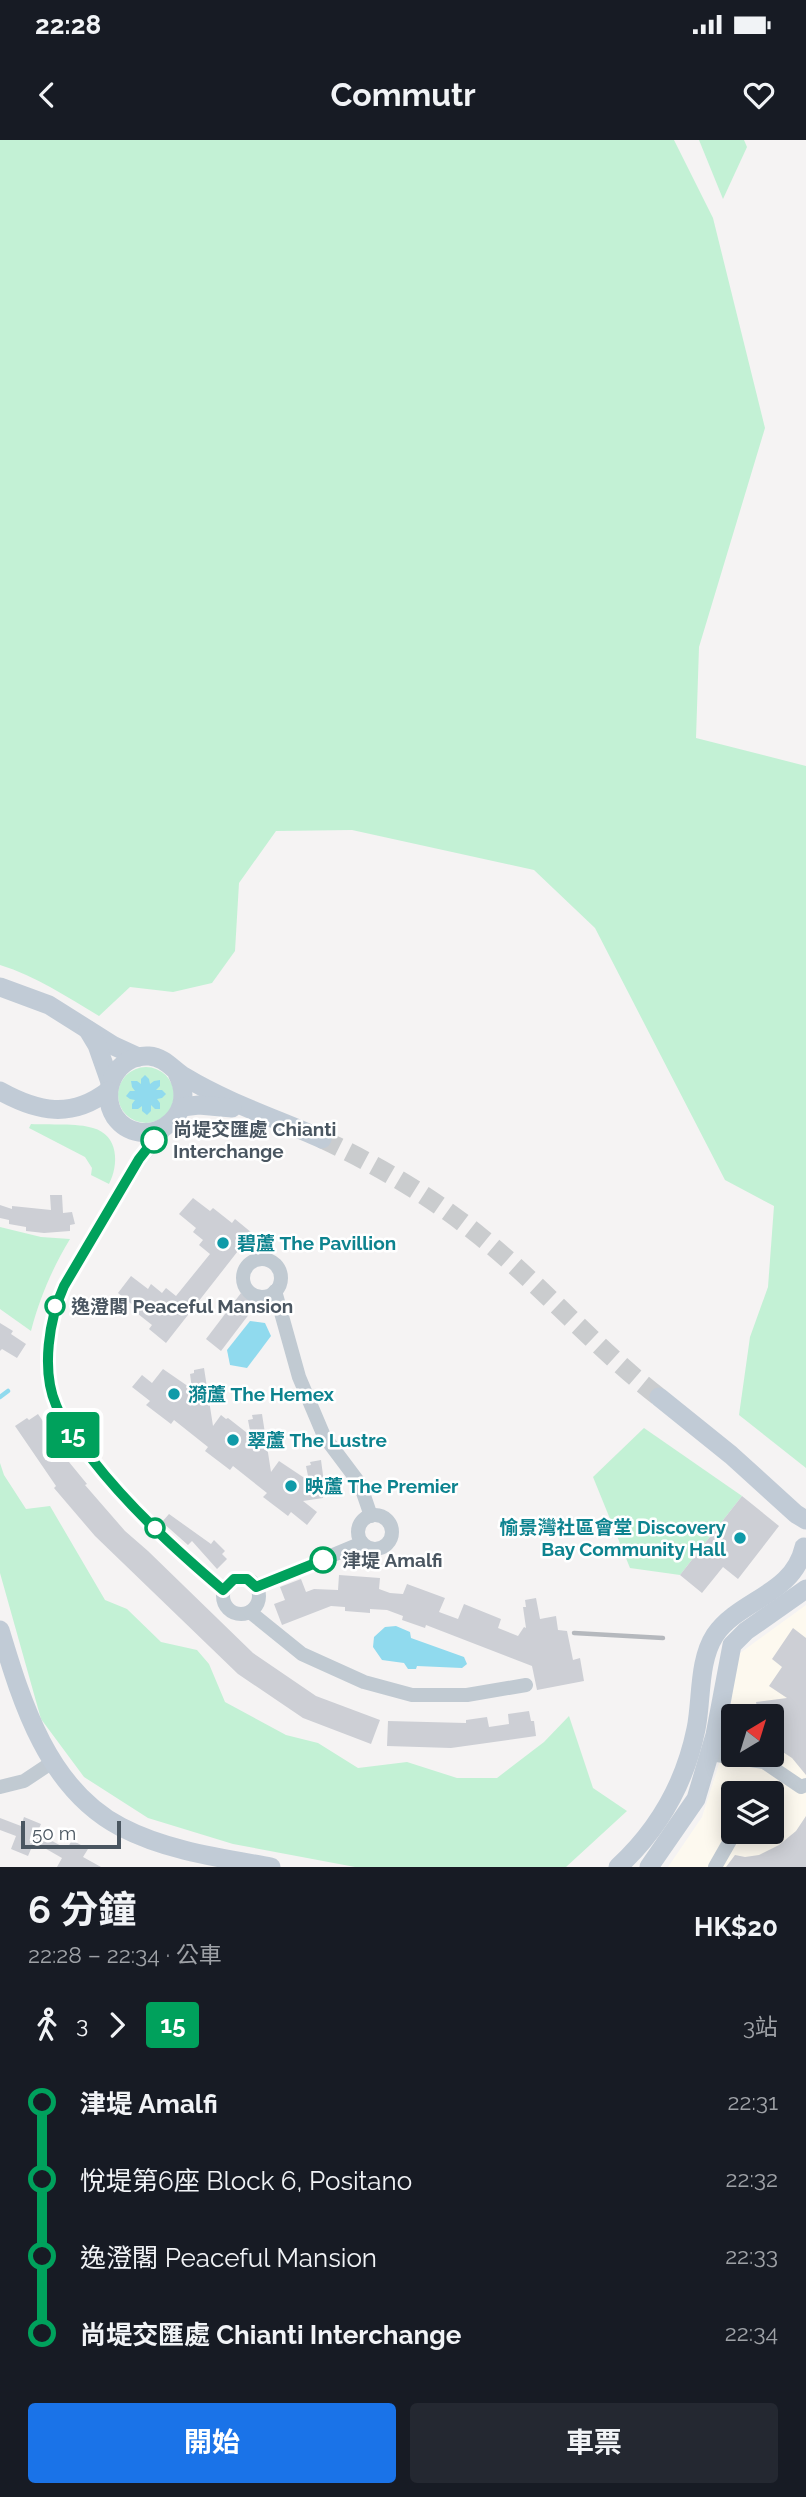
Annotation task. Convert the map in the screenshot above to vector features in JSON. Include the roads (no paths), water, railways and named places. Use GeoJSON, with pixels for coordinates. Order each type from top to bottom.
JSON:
{"type":"FeatureCollection","features":[{"type":"Feature","properties":{"kind":"street"},"geometry":{"type":"LineString","coordinates":[[0,987],[49,1005],[114,1046],[138,1057]]}},
{"type":"Feature","properties":{"kind":"street"},"geometry":{"type":"LineString","coordinates":[[88,1029],[105,1063],[111,1109],[136,1147],[139,1159]]}},
{"type":"Feature","properties":{"kind":"street"},"geometry":{"type":"LineString","coordinates":[[0,1091],[37,1108],[75,1108],[88,1104],[109,1087],[119,1068],[138,1057],[149,1056],[160,1059],[177,1073],[213,1093],[322,1139]]}},
{"type":"Feature","properties":{"kind":"street"},"geometry":{"type":"LineString","coordinates":[[177,1073],[183,1083],[184,1094],[177,1117],[139,1159],[56,1304],[49,1340],[49,1381],[55,1404],[71,1433],[113,1486],[193,1565],[223,1590]]}},
{"type":"Feature","properties":{"kind":"street"},"geometry":{"type":"LineString","coordinates":[[182,1107],[216,1106],[268,1115]]}},
{"type":"Feature","properties":{"kind":"street"},"geometry":{"type":"LineString","coordinates":[[75,1108],[90,1110],[143,1132],[156,1131],[167,1126]]}},
{"type":"Feature","properties":{"kind":"street"},"geometry":{"type":"LineString","coordinates":[[275,1291],[299,1377],[324,1436],[360,1484],[371,1516]]}},
{"type":"Feature","properties":{"kind":"street"},"geometry":{"type":"LineString","coordinates":[[659,1397],[731,1455],[801,1517],[805,1541],[796,1570],[782,1584],[734,1617],[715,1635],[704,1665],[696,1729],[687,1765],[676,1792]]}},
{"type":"Feature","properties":{"kind":"street"},"geometry":{"type":"LineString","coordinates":[[371,1516],[387,1520],[392,1529],[391,1540],[387,1545],[372,1549],[362,1543],[359,1527],[366,1518],[371,1516]]}},
{"type":"Feature","properties":{"kind":"street"},"geometry":{"type":"LineString","coordinates":[[256,1587],[362,1543]]}},
{"type":"Feature","properties":{"kind":"street"},"geometry":{"type":"LineString","coordinates":[[247,1579],[256,1587],[259,1598],[255,1609],[239,1615],[228,1610],[223,1600],[223,1590],[229,1582],[247,1579]]}},
{"type":"Feature","properties":{"kind":"street"},"geometry":{"type":"LineString","coordinates":[[649,1867],[696,1799],[708,1761],[732,1645],[746,1631],[806,1589]]}},
{"type":"Feature","properties":{"kind":"street"},"geometry":{"type":"LineString","coordinates":[[250,1612],[302,1654],[363,1682],[400,1692],[412,1695],[467,1695],[526,1685]]}},
{"type":"Feature","properties":{"kind":"street"},"geometry":{"type":"LineString","coordinates":[[0,1630],[24,1706],[43,1745],[70,1786],[94,1808],[120,1826],[160,1843],[271,1867]]}},
{"type":"Feature","properties":{"kind":"street"},"geometry":{"type":"LineString","coordinates":[[715,1635],[726,1640],[746,1631]]}},
{"type":"Feature","properties":{"kind":"street"},"geometry":{"type":"LineString","coordinates":[[700,1701],[710,1678],[726,1674]]}},
{"type":"Feature","properties":{"kind":"street"},"geometry":{"type":"LineString","coordinates":[[0,1787],[24,1781],[54,1761]]}},
{"type":"Feature","properties":{"kind":"street"},"geometry":{"type":"LineString","coordinates":[[618,1867],[636,1849],[692,1771],[708,1761],[764,1762],[801,1787],[806,1785]]}},
{"type":"Feature","properties":{"kind":"street"},"geometry":{"type":"LineString","coordinates":[[715,1867],[728,1844]]}},
{"type":"Feature","properties":{"kind":"water"},"geometry":{"type":"Polygon","coordinates":[[[145,1075],[150,1084],[160,1080],[160,1086],[156,1090],[162,1090],[166,1094],[157,1099],[160,1109],[151,1105],[151,1111],[147,1115],[142,1111],[142,1106],[132,1109],[135,1100],[126,1096],[130,1091],[135,1091],[131,1081],[141,1084],[145,1075]]]}},
{"type":"Feature","properties":{"kind":"water"},"geometry":{"type":"Polygon","coordinates":[[[250,1321],[265,1323],[271,1336],[247,1368],[230,1365],[227,1350],[250,1321]]]}},
{"type":"Feature","properties":{"kind":"water"},"geometry":{"type":"Polygon","coordinates":[[[396,1626],[410,1632],[411,1638],[464,1657],[467,1664],[462,1668],[417,1666],[416,1669],[408,1669],[404,1663],[382,1660],[373,1647],[374,1637],[385,1627],[396,1626]]]}},
{"type":"Feature","properties":{"kind":"waterway"},"geometry":{"type":"LineString","coordinates":[[0,1397],[8,1391]]}},
{"type":"Feature","properties":{"kind":"tunnel"},"geometry":{"type":"LineString","coordinates":[[322,1139],[404,1183],[462,1222],[504,1256],[613,1358],[659,1397]]}},
{"type":"Feature","properties":{"kind":"railway"},"geometry":{"type":"LineString","coordinates":[[574,1633],[663,1638]]}},
{"type":"Feature","properties":{"kind":"place","name":"尚堤交匯處 Chianti Interchange"},"geometry":{"type":"Point","coordinates":[154,1140]}},
{"type":"Feature","properties":{"kind":"place","name":"碧蘆 The Pavillion"},"geometry":{"type":"Point","coordinates":[223,1243]}},
{"type":"Feature","properties":{"kind":"place","name":"逸澄閣 Peaceful Mansion"},"geometry":{"type":"Point","coordinates":[55,1306]}},
{"type":"Feature","properties":{"kind":"place","name":"漪蘆 The Hemex"},"geometry":{"type":"Point","coordinates":[174,1394]}},
{"type":"Feature","properties":{"kind":"place","name":"翠蘆 The Lustre"},"geometry":{"type":"Point","coordinates":[233,1440]}},
{"type":"Feature","properties":{"kind":"place","name":"映蘆 The Premier"},"geometry":{"type":"Point","coordinates":[291,1486]}},
{"type":"Feature","properties":{"kind":"place","name":"愉景灣社區會堂 Discovery Bay Community Hall"},"geometry":{"type":"Point","coordinates":[740,1538]}},
{"type":"Feature","properties":{"kind":"place","name":"津堤 Amalfi"},"geometry":{"type":"Point","coordinates":[323,1560]}}]}
